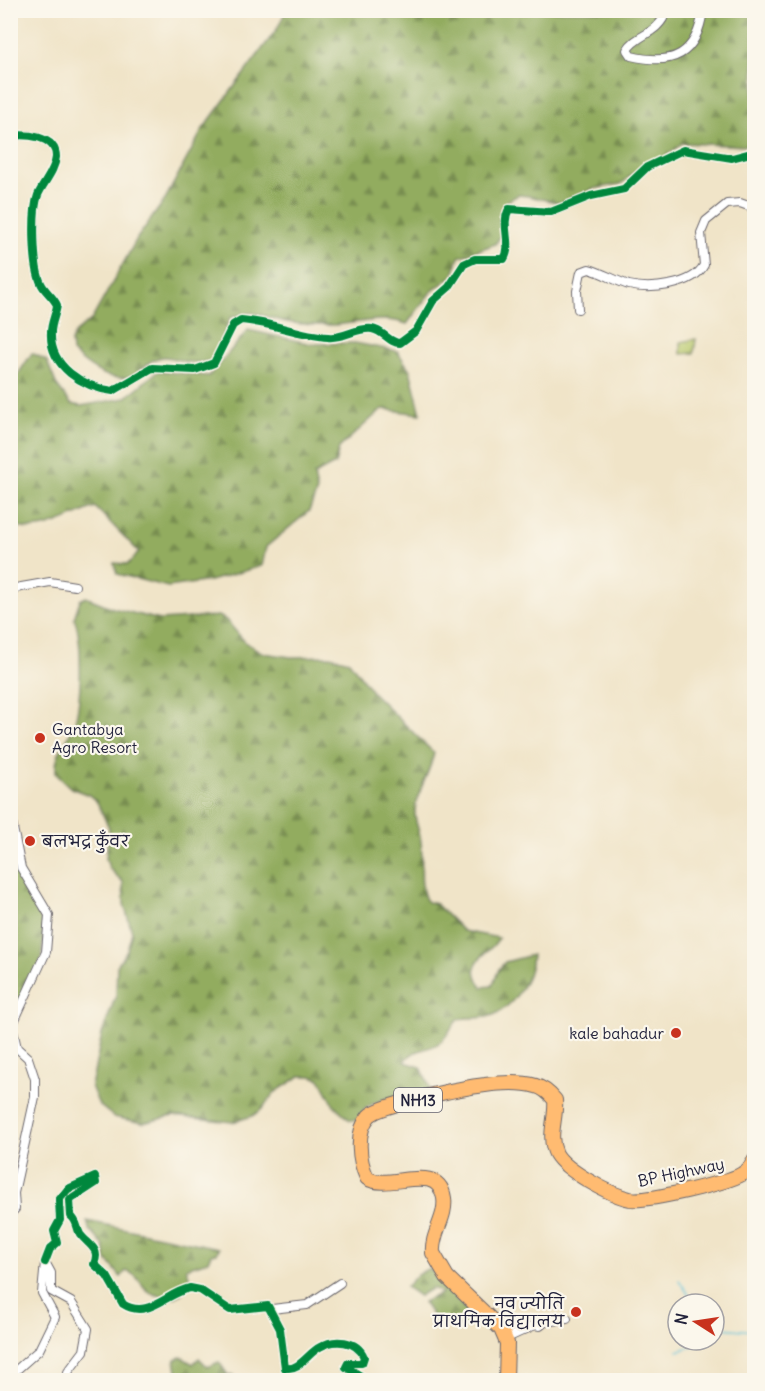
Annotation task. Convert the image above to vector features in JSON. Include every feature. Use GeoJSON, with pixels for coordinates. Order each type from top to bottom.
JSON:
{"type":"FeatureCollection","features":[{"type":"Feature","properties":{"kind":"highway","name":"BP Highway"},"geometry":{"type":"LineString","coordinates":[[507,1338],[501,1329],[466,1298],[436,1263],[432,1246],[444,1200],[436,1183],[419,1178],[384,1184],[367,1178],[361,1160],[360,1141],[364,1124],[373,1113],[390,1106],[483,1085],[538,1087],[555,1100],[552,1132],[557,1156],[566,1166],[628,1199],[645,1199],[726,1180],[744,1173],[754,1161]]}},
{"type":"Feature","properties":{"kind":"highway"},"geometry":{"type":"LineString","coordinates":[[506,1380],[507,1338]]}},
{"type":"Feature","properties":{"kind":"street"},"geometry":{"type":"LineString","coordinates":[[667,10],[663,20],[649,35],[631,42],[627,50],[631,56],[662,59],[680,56],[690,49],[703,10]]}},
{"type":"Feature","properties":{"kind":"street"},"geometry":{"type":"LineString","coordinates":[[10,135],[40,138],[53,147],[56,157],[48,178],[39,191],[34,213],[39,276],[41,284],[57,305],[51,330],[52,344],[70,375],[90,386],[113,391],[152,368],[195,370],[213,363],[233,325],[241,320],[327,338],[343,337],[368,329],[376,330],[392,341],[400,343],[416,331],[433,301],[449,287],[464,264],[475,259],[504,259],[508,254],[505,218],[509,209],[551,212],[591,196],[624,189],[647,167],[683,150],[732,158],[751,153],[754,145]]}},
{"type":"Feature","properties":{"kind":"street"},"geometry":{"type":"LineString","coordinates":[[578,309],[577,291],[581,272],[590,269],[630,285],[658,286],[684,281],[697,273],[704,265],[701,232],[706,221],[727,204],[740,203],[754,208]]}},
{"type":"Feature","properties":{"kind":"street"},"geometry":{"type":"LineString","coordinates":[[10,589],[50,582],[62,582],[75,586]]}},
{"type":"Feature","properties":{"kind":"street"},"geometry":{"type":"LineString","coordinates":[[10,813],[21,868],[49,915],[50,934],[39,970],[12,1026],[17,1048],[28,1058],[35,1079],[34,1097],[14,1193],[15,1209],[10,1214]]}},
{"type":"Feature","properties":{"kind":"street"},"geometry":{"type":"LineString","coordinates":[[14,1380],[13,1373],[39,1350],[55,1317],[42,1293],[45,1262],[50,1249],[57,1243],[54,1231],[60,1220],[59,1200],[68,1189],[95,1177],[96,1183],[89,1190],[70,1200],[71,1216],[76,1220],[80,1234],[94,1247],[96,1254],[94,1264],[107,1276],[123,1304],[139,1310],[153,1307],[190,1288],[200,1290],[230,1310],[248,1310],[264,1305],[272,1309],[307,1305],[340,1283]]}},
{"type":"Feature","properties":{"kind":"street"},"geometry":{"type":"LineString","coordinates":[[10,1234],[10,1248]]}},
{"type":"Feature","properties":{"kind":"street"},"geometry":{"type":"LineString","coordinates":[[45,1262],[51,1273],[51,1291],[71,1302],[88,1329],[84,1351],[68,1372],[68,1380]]}},
{"type":"Feature","properties":{"kind":"street"},"geometry":{"type":"LineString","coordinates":[[272,1309],[280,1329],[285,1368],[297,1365],[320,1346],[347,1343],[356,1345],[364,1357],[362,1363],[348,1363],[346,1367],[367,1380]]}},
{"type":"Feature","properties":{"kind":"street"},"geometry":{"type":"LineString","coordinates":[[507,1338],[535,1325],[540,1326],[545,1322],[567,1319]]}},
{"type":"Feature","properties":{"kind":"green space"},"geometry":{"type":"Polygon","coordinates":[[[286,11],[754,11],[754,127],[747,146],[682,143],[667,156],[641,167],[621,184],[593,189],[560,203],[518,195],[509,200],[503,207],[501,236],[495,244],[459,257],[453,275],[430,293],[407,324],[386,320],[335,325],[307,324],[284,321],[255,313],[246,314],[230,318],[214,361],[193,362],[163,357],[151,361],[135,374],[118,378],[93,369],[72,352],[71,341],[76,332],[92,319],[138,237],[164,201],[203,129],[277,29],[286,11]]]}},
{"type":"Feature","properties":{"kind":"green space"},"geometry":{"type":"Polygon","coordinates":[[[248,330],[312,344],[355,343],[397,351],[410,370],[421,414],[382,409],[339,448],[335,464],[314,475],[317,491],[309,511],[266,547],[262,566],[210,581],[168,587],[117,574],[114,563],[128,564],[139,552],[95,507],[42,527],[21,528],[11,524],[11,385],[32,353],[47,361],[57,386],[71,404],[81,406],[125,398],[158,371],[209,376],[248,330]]]}},
{"type":"Feature","properties":{"kind":"green space"},"geometry":{"type":"Polygon","coordinates":[[[696,339],[694,353],[681,354],[681,342],[696,339]]]}},
{"type":"Feature","properties":{"kind":"green space"},"geometry":{"type":"Polygon","coordinates":[[[86,597],[113,608],[160,620],[219,616],[226,620],[246,643],[263,653],[291,657],[330,656],[349,661],[373,693],[434,753],[415,810],[422,850],[422,887],[427,902],[436,904],[463,931],[499,938],[476,964],[477,978],[482,987],[492,986],[499,969],[505,962],[532,955],[524,984],[504,1008],[487,1017],[458,1020],[439,1043],[408,1057],[405,1062],[421,1067],[431,1090],[378,1102],[362,1112],[360,1120],[350,1120],[334,1105],[320,1079],[311,1076],[300,1076],[274,1093],[261,1110],[252,1116],[233,1122],[173,1116],[143,1123],[114,1117],[99,1105],[91,1086],[102,1034],[116,995],[117,966],[127,950],[132,932],[124,904],[123,882],[109,868],[106,859],[109,828],[97,802],[89,795],[71,788],[56,774],[59,755],[76,717],[80,689],[80,656],[74,618],[80,600],[86,597]]]}},
{"type":"Feature","properties":{"kind":"green space"},"geometry":{"type":"Polygon","coordinates":[[[10,829],[16,862],[45,926],[41,961],[11,1019],[10,829]]]}},
{"type":"Feature","properties":{"kind":"green space"},"geometry":{"type":"Polygon","coordinates":[[[87,1221],[219,1248],[217,1253],[211,1254],[208,1261],[186,1268],[191,1281],[181,1282],[178,1285],[182,1293],[176,1297],[157,1295],[148,1291],[137,1278],[126,1271],[121,1277],[106,1259],[104,1246],[89,1229],[87,1221]]]}},
{"type":"Feature","properties":{"kind":"green space"},"geometry":{"type":"Polygon","coordinates":[[[429,1268],[464,1308],[481,1318],[484,1324],[475,1322],[468,1327],[439,1326],[423,1302],[442,1293],[432,1288],[419,1296],[406,1287],[417,1275],[429,1268]]]}},
{"type":"Feature","properties":{"kind":"green space"},"geometry":{"type":"Polygon","coordinates":[[[181,1357],[193,1364],[199,1358],[208,1367],[219,1362],[228,1375],[235,1376],[191,1379],[177,1372],[175,1359],[181,1357]]]}},
{"type":"Feature","properties":{"kind":"waterway"},"geometry":{"type":"LineString","coordinates":[[679,1280],[687,1292]]}},
{"type":"Feature","properties":{"kind":"waterway"},"geometry":{"type":"LineString","coordinates":[[726,1328],[754,1331]]}},
{"type":"Feature","properties":{"kind":"cycle path"},"geometry":{"type":"LineString","coordinates":[[10,136],[24,135],[39,138],[51,144],[55,150],[56,157],[53,167],[40,190],[36,203],[34,239],[38,275],[44,289],[57,305],[51,332],[56,355],[62,365],[80,380],[113,391],[152,368],[195,370],[214,363],[233,325],[241,320],[328,337],[372,329],[400,343],[416,331],[433,301],[449,287],[464,264],[475,259],[504,259],[507,248],[506,222],[509,209],[551,212],[591,196],[624,189],[647,167],[683,150],[732,158],[751,153],[754,145]]}},
{"type":"Feature","properties":{"kind":"cycle path"},"geometry":{"type":"LineString","coordinates":[[45,1262],[50,1249],[57,1243],[54,1231],[60,1220],[59,1200],[68,1189],[95,1177],[96,1183],[70,1200],[71,1216],[80,1234],[95,1250],[94,1264],[107,1276],[123,1304],[141,1309],[190,1288],[200,1290],[230,1310],[268,1306],[280,1329],[285,1368],[295,1367],[326,1344],[345,1342],[356,1347],[364,1357],[362,1363],[348,1363],[346,1367],[367,1380]]}},
{"type":"Feature","properties":{"kind":"place","name":"Gantabya Agro Resort"},"geometry":{"type":"Point","coordinates":[40,738]}},
{"type":"Feature","properties":{"kind":"place","name":"बलभद्र कुँवर"},"geometry":{"type":"Point","coordinates":[30,841]}},
{"type":"Feature","properties":{"kind":"place","name":"kale bahadur"},"geometry":{"type":"Point","coordinates":[676,1033]}},
{"type":"Feature","properties":{"kind":"place","name":"नव ज्योति प्राथमिक विद्यालय"},"geometry":{"type":"Point","coordinates":[576,1312]}}]}
